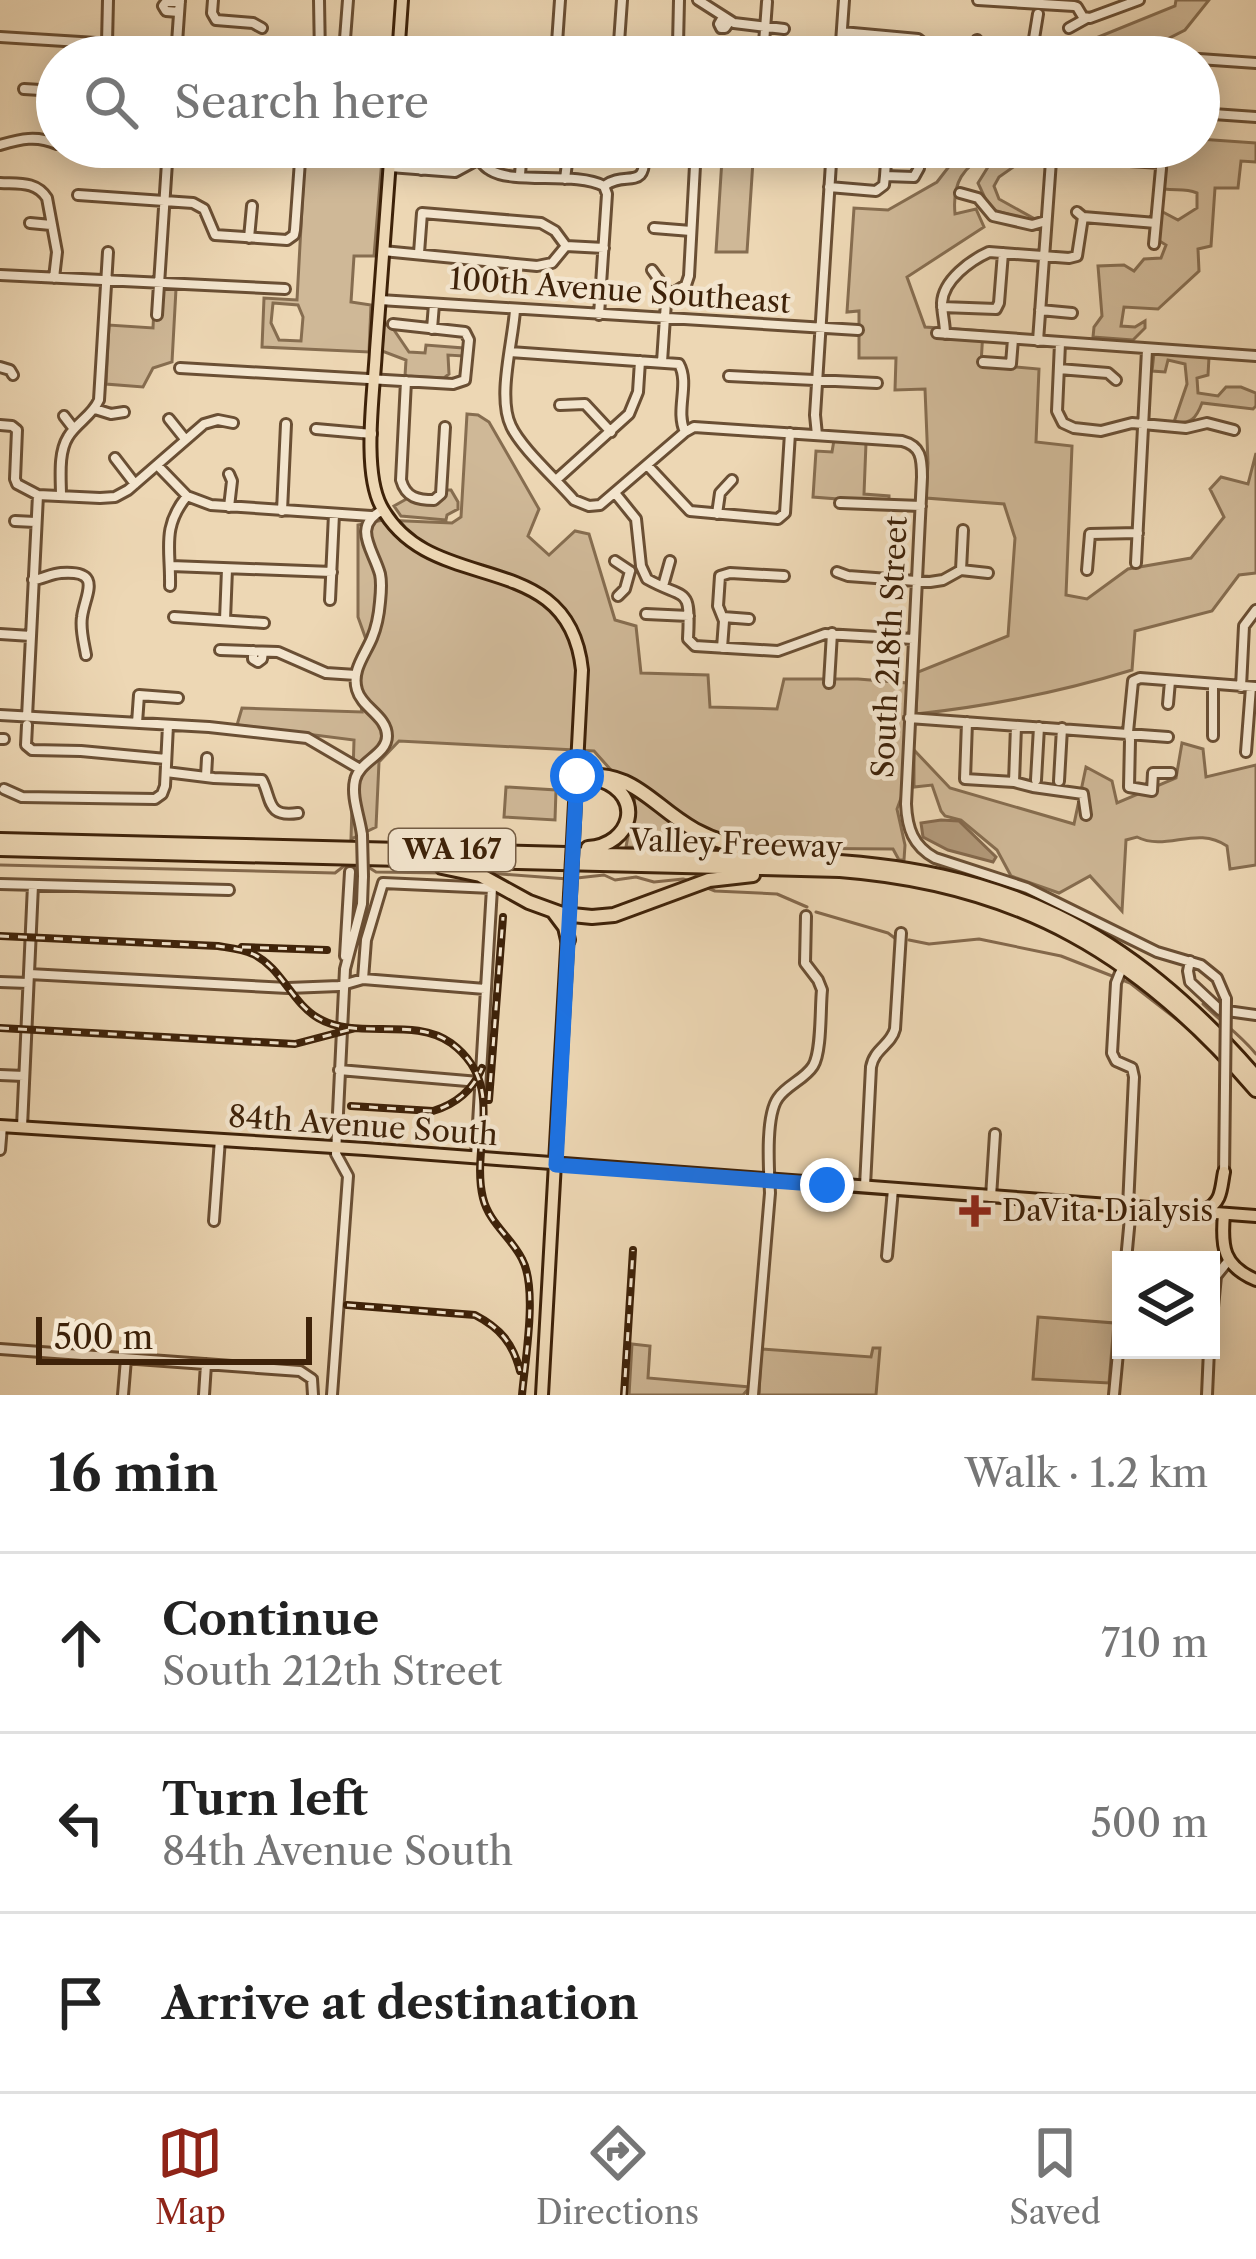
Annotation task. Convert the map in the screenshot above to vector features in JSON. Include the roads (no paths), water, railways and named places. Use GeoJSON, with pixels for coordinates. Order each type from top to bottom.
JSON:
{"type":"FeatureCollection","features":[{"type":"Feature","properties":{"kind":"highway"},"geometry":{"type":"LineString","coordinates":[[493,851],[600,847],[618,838],[628,821],[622,795],[610,783],[577,776]]}},
{"type":"Feature","properties":{"kind":"highway"},"geometry":{"type":"LineString","coordinates":[[577,776],[620,778],[688,826],[724,843],[848,861]]}},
{"type":"Feature","properties":{"kind":"highway","name":"Valley Freeway"},"geometry":{"type":"LineString","coordinates":[[0,844],[848,861],[933,873],[1018,898],[1087,931],[1167,985],[1256,1073]]}},
{"type":"Feature","properties":{"kind":"highway","name":"Valley Freeway"},"geometry":{"type":"LineString","coordinates":[[0,844],[840,870],[906,878],[983,896],[1060,927],[1125,966],[1192,1021],[1256,1090]]}},
{"type":"Feature","properties":{"kind":"highway"},"geometry":{"type":"LineString","coordinates":[[376,859],[461,870],[569,916],[614,915],[709,880],[761,875],[906,878]]}},
{"type":"Feature","properties":{"kind":"highway"},"geometry":{"type":"LineString","coordinates":[[552,910],[568,940]]}},
{"type":"Feature","properties":{"kind":"highway"},"geometry":{"type":"LineString","coordinates":[[1192,1021],[1256,1103]]}},
{"type":"Feature","properties":{"kind":"main road"},"geometry":{"type":"LineString","coordinates":[[399,36],[402,0]]}},
{"type":"Feature","properties":{"kind":"main road"},"geometry":{"type":"LineString","coordinates":[[389,168],[372,434],[372,478],[380,504],[400,532],[422,550],[526,586],[560,613],[574,636],[581,664],[542,1395]]}},
{"type":"Feature","properties":{"kind":"main road","name":"84th Avenue South"},"geometry":{"type":"LineString","coordinates":[[1,1126],[476,1156],[1256,1216]]}},
{"type":"Feature","properties":{"kind":"main road"},"geometry":{"type":"LineString","coordinates":[[1197,1211],[1217,1202],[1224,1172]]}},
{"type":"Feature","properties":{"kind":"main road"},"geometry":{"type":"LineString","coordinates":[[1197,1211],[1213,1218],[1241,1273],[1256,1280]]}},
{"type":"Feature","properties":{"kind":"main road"},"geometry":{"type":"LineString","coordinates":[[1224,1214],[1226,1251]]}},
{"type":"Feature","properties":{"kind":"main road"},"geometry":{"type":"LineString","coordinates":[[1226,1251],[1233,1225],[1256,1216]]}},
{"type":"Feature","properties":{"kind":"street"},"geometry":{"type":"LineString","coordinates":[[106,36],[108,0]]}},
{"type":"Feature","properties":{"kind":"street"},"geometry":{"type":"LineString","coordinates":[[213,0],[214,18],[219,21],[262,28]]}},
{"type":"Feature","properties":{"kind":"street"},"geometry":{"type":"LineString","coordinates":[[345,36],[348,0]]}},
{"type":"Feature","properties":{"kind":"street"},"geometry":{"type":"LineString","coordinates":[[557,36],[560,0]]}},
{"type":"Feature","properties":{"kind":"street"},"geometry":{"type":"LineString","coordinates":[[619,36],[622,0]]}},
{"type":"Feature","properties":{"kind":"street"},"geometry":{"type":"LineString","coordinates":[[678,36],[679,0]]}},
{"type":"Feature","properties":{"kind":"street"},"geometry":{"type":"LineString","coordinates":[[842,36],[844,0]]}},
{"type":"Feature","properties":{"kind":"street"},"geometry":{"type":"LineString","coordinates":[[978,0],[1077,7],[1087,18]]}},
{"type":"Feature","properties":{"kind":"street"},"geometry":{"type":"LineString","coordinates":[[1069,28],[1139,0]]}},
{"type":"Feature","properties":{"kind":"street"},"geometry":{"type":"LineString","coordinates":[[704,1],[743,26],[784,29]]}},
{"type":"Feature","properties":{"kind":"street"},"geometry":{"type":"LineString","coordinates":[[764,36],[766,2]]}},
{"type":"Feature","properties":{"kind":"street"},"geometry":{"type":"LineString","coordinates":[[177,36],[180,5]]}},
{"type":"Feature","properties":{"kind":"street"},"geometry":{"type":"LineString","coordinates":[[1034,36],[1038,6]]}},
{"type":"Feature","properties":{"kind":"street"},"geometry":{"type":"LineString","coordinates":[[842,32],[882,36]]}},
{"type":"Feature","properties":{"kind":"street"},"geometry":{"type":"LineString","coordinates":[[0,37],[36,39]]}},
{"type":"Feature","properties":{"kind":"street"},"geometry":{"type":"LineString","coordinates":[[1220,60],[1256,63]]}},
{"type":"Feature","properties":{"kind":"street"},"geometry":{"type":"LineString","coordinates":[[24,89],[36,90]]}},
{"type":"Feature","properties":{"kind":"street"},"geometry":{"type":"LineString","coordinates":[[1220,114],[1256,117]]}},
{"type":"Feature","properties":{"kind":"street"},"geometry":{"type":"LineString","coordinates":[[0,145],[36,138]]}},
{"type":"Feature","properties":{"kind":"street"},"geometry":{"type":"LineString","coordinates":[[157,315],[166,168]]}},
{"type":"Feature","properties":{"kind":"street"},"geometry":{"type":"LineString","coordinates":[[78,195],[199,205],[207,213],[214,236],[283,240],[295,230],[298,168]]}},
{"type":"Feature","properties":{"kind":"street"},"geometry":{"type":"LineString","coordinates":[[400,168],[455,172],[462,168]]}},
{"type":"Feature","properties":{"kind":"street"},"geometry":{"type":"LineString","coordinates":[[489,168],[494,173],[604,186],[599,315]]}},
{"type":"Feature","properties":{"kind":"street"},"geometry":{"type":"LineString","coordinates":[[520,168],[520,175]]}},
{"type":"Feature","properties":{"kind":"street"},"geometry":{"type":"LineString","coordinates":[[565,179],[566,168]]}},
{"type":"Feature","properties":{"kind":"street"},"geometry":{"type":"LineString","coordinates":[[604,186],[641,176],[644,168]]}},
{"type":"Feature","properties":{"kind":"street"},"geometry":{"type":"LineString","coordinates":[[662,362],[665,302],[686,285],[689,276],[696,168]]}},
{"type":"Feature","properties":{"kind":"street"},"geometry":{"type":"LineString","coordinates":[[515,310],[508,418],[515,434],[582,505],[600,505],[685,432],[700,427],[820,435],[815,406],[830,168]]}},
{"type":"Feature","properties":{"kind":"street"},"geometry":{"type":"LineString","coordinates":[[829,188],[879,190],[886,168]]}},
{"type":"Feature","properties":{"kind":"street"},"geometry":{"type":"LineString","coordinates":[[885,176],[916,176],[920,168]]}},
{"type":"Feature","properties":{"kind":"street"},"geometry":{"type":"LineString","coordinates":[[1038,341],[1051,168]]}},
{"type":"Feature","properties":{"kind":"street"},"geometry":{"type":"LineString","coordinates":[[1154,244],[1162,168]]}},
{"type":"Feature","properties":{"kind":"street"},"geometry":{"type":"LineString","coordinates":[[0,183],[33,185],[42,191],[50,207],[57,252],[55,278]]}},
{"type":"Feature","properties":{"kind":"street"},"geometry":{"type":"LineString","coordinates":[[960,193],[979,198],[993,216],[1032,225],[1047,220]]}},
{"type":"Feature","properties":{"kind":"street"},"geometry":{"type":"LineString","coordinates":[[249,238],[252,206]]}},
{"type":"Feature","properties":{"kind":"street"},"geometry":{"type":"LineString","coordinates":[[419,253],[422,213],[541,223],[566,246]]}},
{"type":"Feature","properties":{"kind":"street"},"geometry":{"type":"LineString","coordinates":[[1156,223],[1080,215],[1074,256],[984,253],[948,284],[941,334],[1256,356]]}},
{"type":"Feature","properties":{"kind":"street"},"geometry":{"type":"LineString","coordinates":[[30,224],[51,225]]}},
{"type":"Feature","properties":{"kind":"street"},"geometry":{"type":"LineString","coordinates":[[654,228],[691,231]]}},
{"type":"Feature","properties":{"kind":"street"},"geometry":{"type":"LineString","coordinates":[[566,246],[604,248]]}},
{"type":"Feature","properties":{"kind":"street"},"geometry":{"type":"LineString","coordinates":[[383,251],[537,266],[552,263],[566,246]]}},
{"type":"Feature","properties":{"kind":"street"},"geometry":{"type":"LineString","coordinates":[[61,496],[64,448],[99,400],[108,252]]}},
{"type":"Feature","properties":{"kind":"street"},"geometry":{"type":"LineString","coordinates":[[942,307],[998,307],[1003,253]]}},
{"type":"Feature","properties":{"kind":"street"},"geometry":{"type":"LineString","coordinates":[[652,271],[670,295]]}},
{"type":"Feature","properties":{"kind":"street"},"geometry":{"type":"LineString","coordinates":[[0,275],[284,289]]}},
{"type":"Feature","properties":{"kind":"street","name":"100th Avenue Southeast"},"geometry":{"type":"LineString","coordinates":[[380,300],[858,330]]}},
{"type":"Feature","properties":{"kind":"street"},"geometry":{"type":"LineString","coordinates":[[433,329],[434,304]]}},
{"type":"Feature","properties":{"kind":"street"},"geometry":{"type":"LineString","coordinates":[[1040,310],[1072,313]]}},
{"type":"Feature","properties":{"kind":"street"},"geometry":{"type":"LineString","coordinates":[[180,368],[406,381],[462,382],[466,378],[469,340],[465,332],[393,324]]}},
{"type":"Feature","properties":{"kind":"street"},"geometry":{"type":"LineString","coordinates":[[983,362],[1011,364],[1013,339]]}},
{"type":"Feature","properties":{"kind":"street"},"geometry":{"type":"LineString","coordinates":[[1060,343],[1057,411],[1063,423],[1100,431],[1129,424],[1186,428],[1208,423],[1234,430]]}},
{"type":"Feature","properties":{"kind":"street"},"geometry":{"type":"LineString","coordinates":[[1136,563],[1148,350]]}},
{"type":"Feature","properties":{"kind":"street"},"geometry":{"type":"LineString","coordinates":[[510,352],[681,365],[680,420],[685,432]]}},
{"type":"Feature","properties":{"kind":"street"},"geometry":{"type":"LineString","coordinates":[[556,480],[629,414],[636,400],[640,361]]}},
{"type":"Feature","properties":{"kind":"street"},"geometry":{"type":"LineString","coordinates":[[0,367],[14,375]]}},
{"type":"Feature","properties":{"kind":"street"},"geometry":{"type":"LineString","coordinates":[[1059,369],[1108,373],[1116,380]]}},
{"type":"Feature","properties":{"kind":"street"},"geometry":{"type":"LineString","coordinates":[[729,376],[877,383]]}},
{"type":"Feature","properties":{"kind":"street"},"geometry":{"type":"LineString","coordinates":[[406,381],[401,480],[415,499],[439,497],[445,427]]}},
{"type":"Feature","properties":{"kind":"street"},"geometry":{"type":"LineString","coordinates":[[560,405],[585,404],[611,432]]}},
{"type":"Feature","properties":{"kind":"street"},"geometry":{"type":"LineString","coordinates":[[95,409],[107,414],[124,412]]}},
{"type":"Feature","properties":{"kind":"street"},"geometry":{"type":"LineString","coordinates":[[64,416],[74,430]]}},
{"type":"Feature","properties":{"kind":"street"},"geometry":{"type":"LineString","coordinates":[[169,419],[185,439]]}},
{"type":"Feature","properties":{"kind":"street"},"geometry":{"type":"LineString","coordinates":[[0,425],[17,432],[15,479],[38,496],[108,498],[135,484],[208,422],[233,423]]}},
{"type":"Feature","properties":{"kind":"street"},"geometry":{"type":"LineString","coordinates":[[282,511],[286,424]]}},
{"type":"Feature","properties":{"kind":"street"},"geometry":{"type":"LineString","coordinates":[[316,429],[372,434]]}},
{"type":"Feature","properties":{"kind":"street"},"geometry":{"type":"LineString","coordinates":[[647,465],[686,509],[778,519],[784,515],[790,433]]}},
{"type":"Feature","properties":{"kind":"street","name":"South 218th Street"},"geometry":{"type":"LineString","coordinates":[[820,435],[902,441],[917,448],[922,458],[906,811],[918,845],[935,858],[1046,896],[1156,952],[1190,961]]}},
{"type":"Feature","properties":{"kind":"street"},"geometry":{"type":"LineString","coordinates":[[115,458],[135,484]]}},
{"type":"Feature","properties":{"kind":"street"},"geometry":{"type":"LineString","coordinates":[[158,465],[187,496],[202,503],[371,516]]}},
{"type":"Feature","properties":{"kind":"street"},"geometry":{"type":"LineString","coordinates":[[229,474],[229,507]]}},
{"type":"Feature","properties":{"kind":"street"},"geometry":{"type":"LineString","coordinates":[[717,514],[720,493],[732,480]]}},
{"type":"Feature","properties":{"kind":"street"},"geometry":{"type":"LineString","coordinates":[[615,493],[636,519],[647,579],[683,596],[692,644],[778,651],[832,633],[913,639]]}},
{"type":"Feature","properties":{"kind":"street"},"geometry":{"type":"LineString","coordinates":[[38,496],[26,745],[32,750],[166,759]]}},
{"type":"Feature","properties":{"kind":"street"},"geometry":{"type":"LineString","coordinates":[[170,586],[171,522],[187,496]]}},
{"type":"Feature","properties":{"kind":"street"},"geometry":{"type":"LineString","coordinates":[[840,503],[921,506]]}},
{"type":"Feature","properties":{"kind":"street"},"geometry":{"type":"LineString","coordinates":[[345,969],[362,904],[362,835],[355,788],[360,769],[387,737],[382,722],[359,697],[356,675],[374,634],[380,599],[380,574],[367,527],[380,504]]}},
{"type":"Feature","properties":{"kind":"street"},"geometry":{"type":"LineString","coordinates":[[330,600],[334,514]]}},
{"type":"Feature","properties":{"kind":"street"},"geometry":{"type":"LineString","coordinates":[[15,521],[35,522]]}},
{"type":"Feature","properties":{"kind":"street"},"geometry":{"type":"LineString","coordinates":[[961,570],[963,530]]}},
{"type":"Feature","properties":{"kind":"street"},"geometry":{"type":"LineString","coordinates":[[1087,570],[1090,534],[1138,533]]}},
{"type":"Feature","properties":{"kind":"street"},"geometry":{"type":"LineString","coordinates":[[615,561],[630,572]]}},
{"type":"Feature","properties":{"kind":"street"},"geometry":{"type":"LineString","coordinates":[[663,586],[670,562]]}},
{"type":"Feature","properties":{"kind":"street"},"geometry":{"type":"LineString","coordinates":[[171,566],[332,572]]}},
{"type":"Feature","properties":{"kind":"street"},"geometry":{"type":"LineString","coordinates":[[617,596],[625,589],[630,572],[641,566]]}},
{"type":"Feature","properties":{"kind":"street"},"geometry":{"type":"LineString","coordinates":[[225,620],[227,569]]}},
{"type":"Feature","properties":{"kind":"street"},"geometry":{"type":"LineString","coordinates":[[722,648],[723,617],[718,606],[726,570],[784,576]]}},
{"type":"Feature","properties":{"kind":"street"},"geometry":{"type":"LineString","coordinates":[[837,572],[917,581],[938,581],[961,570],[988,573]]}},
{"type":"Feature","properties":{"kind":"street"},"geometry":{"type":"LineString","coordinates":[[33,580],[57,573],[81,575],[87,581],[90,592],[82,620],[86,655]]}},
{"type":"Feature","properties":{"kind":"street"},"geometry":{"type":"LineString","coordinates":[[1246,752],[1249,687],[1244,626],[1254,612]]}},
{"type":"Feature","properties":{"kind":"street"},"geometry":{"type":"LineString","coordinates":[[646,614],[689,616]]}},
{"type":"Feature","properties":{"kind":"street"},"geometry":{"type":"LineString","coordinates":[[174,617],[264,623]]}},
{"type":"Feature","properties":{"kind":"street"},"geometry":{"type":"LineString","coordinates":[[723,617],[749,619]]}},
{"type":"Feature","properties":{"kind":"street"},"geometry":{"type":"LineString","coordinates":[[829,682],[832,633]]}},
{"type":"Feature","properties":{"kind":"street"},"geometry":{"type":"LineString","coordinates":[[0,634],[31,636]]}},
{"type":"Feature","properties":{"kind":"street"},"geometry":{"type":"LineString","coordinates":[[220,650],[286,654],[329,674],[356,675]]}},
{"type":"Feature","properties":{"kind":"street"},"geometry":{"type":"LineString","coordinates":[[1171,773],[1153,773],[1151,790],[1129,787],[1133,681],[1249,687]]}},
{"type":"Feature","properties":{"kind":"street"},"geometry":{"type":"LineString","coordinates":[[1168,704],[1170,681]]}},
{"type":"Feature","properties":{"kind":"street"},"geometry":{"type":"LineString","coordinates":[[1213,736],[1214,684]]}},
{"type":"Feature","properties":{"kind":"street"},"geometry":{"type":"LineString","coordinates":[[137,723],[139,695],[178,698]]}},
{"type":"Feature","properties":{"kind":"street"},"geometry":{"type":"LineString","coordinates":[[0,715],[27,721],[137,723],[307,738],[360,769]]}},
{"type":"Feature","properties":{"kind":"street"},"geometry":{"type":"LineString","coordinates":[[909,718],[1168,736]]}},
{"type":"Feature","properties":{"kind":"street"},"geometry":{"type":"LineString","coordinates":[[968,722],[963,777],[967,781],[1013,782],[1083,794],[1086,815]]}},
{"type":"Feature","properties":{"kind":"street"},"geometry":{"type":"LineString","coordinates":[[1,787],[22,797],[158,797],[164,790],[168,725]]}},
{"type":"Feature","properties":{"kind":"street"},"geometry":{"type":"LineString","coordinates":[[1013,782],[1016,726]]}},
{"type":"Feature","properties":{"kind":"street"},"geometry":{"type":"LineString","coordinates":[[1036,780],[1039,727]]}},
{"type":"Feature","properties":{"kind":"street"},"geometry":{"type":"LineString","coordinates":[[1059,782],[1062,728]]}},
{"type":"Feature","properties":{"kind":"street"},"geometry":{"type":"LineString","coordinates":[[206,776],[207,758]]}},
{"type":"Feature","properties":{"kind":"street"},"geometry":{"type":"LineString","coordinates":[[166,772],[260,779],[274,810],[298,813]]}},
{"type":"Feature","properties":{"kind":"street"},"geometry":{"type":"LineString","coordinates":[[332,1395],[348,1176],[336,1158],[336,1146],[350,872]]}},
{"type":"Feature","properties":{"kind":"street"},"geometry":{"type":"LineString","coordinates":[[363,979],[366,940],[383,883],[495,886],[476,1156]]}},
{"type":"Feature","properties":{"kind":"street"},"geometry":{"type":"LineString","coordinates":[[0,884],[229,890]]}},
{"type":"Feature","properties":{"kind":"street"},"geometry":{"type":"LineString","coordinates":[[22,1127],[33,885]]}},
{"type":"Feature","properties":{"kind":"street"},"geometry":{"type":"LineString","coordinates":[[753,1395],[773,1108],[779,1095],[811,1069],[817,1056],[822,990],[805,963],[806,916]]}},
{"type":"Feature","properties":{"kind":"street"},"geometry":{"type":"LineString","coordinates":[[865,1187],[871,1066],[895,1029],[901,933]]}},
{"type":"Feature","properties":{"kind":"street"},"geometry":{"type":"LineString","coordinates":[[1224,1214],[1224,1172],[1225,1087],[1226,999],[1208,968],[1190,961],[1190,982],[1220,1010],[1256,1015]]}},
{"type":"Feature","properties":{"kind":"street"},"geometry":{"type":"LineString","coordinates":[[1118,978],[1112,1053],[1116,1061],[1132,1068],[1135,1077],[1127,1251]]}},
{"type":"Feature","properties":{"kind":"street"},"geometry":{"type":"LineString","coordinates":[[0,982],[29,979],[288,988],[344,985],[363,979],[485,989]]}},
{"type":"Feature","properties":{"kind":"street"},"geometry":{"type":"LineString","coordinates":[[340,1070],[479,1082]]}},
{"type":"Feature","properties":{"kind":"street"},"geometry":{"type":"LineString","coordinates":[[0,1075],[24,1076]]}},
{"type":"Feature","properties":{"kind":"street"},"geometry":{"type":"LineString","coordinates":[[0,1150],[1,1126]]}},
{"type":"Feature","properties":{"kind":"street"},"geometry":{"type":"LineString","coordinates":[[991,1197],[995,1134]]}},
{"type":"Feature","properties":{"kind":"street"},"geometry":{"type":"LineString","coordinates":[[214,1221],[220,1139]]}},
{"type":"Feature","properties":{"kind":"street"},"geometry":{"type":"LineString","coordinates":[[887,1256],[893,1190]]}},
{"type":"Feature","properties":{"kind":"street"},"geometry":{"type":"LineString","coordinates":[[1220,1266],[1226,1251]]}},
{"type":"Feature","properties":{"kind":"street"},"geometry":{"type":"LineString","coordinates":[[0,1348],[300,1371],[314,1383],[313,1395]]}},
{"type":"Feature","properties":{"kind":"street"},"geometry":{"type":"LineString","coordinates":[[123,1395],[126,1359]]}},
{"type":"Feature","properties":{"kind":"street"},"geometry":{"type":"LineString","coordinates":[[1114,1395],[1117,1359]]}},
{"type":"Feature","properties":{"kind":"street"},"geometry":{"type":"LineString","coordinates":[[1207,1395],[1209,1359]]}},
{"type":"Feature","properties":{"kind":"street"},"geometry":{"type":"LineString","coordinates":[[204,1395],[206,1364]]}},
{"type":"Feature","properties":{"kind":"waterway"},"geometry":{"type":"LineString","coordinates":[[0,865],[335,873],[344,866],[376,872],[443,873]]}},
{"type":"Feature","properties":{"kind":"waterway"},"geometry":{"type":"LineString","coordinates":[[488,873],[568,879]]}},
{"type":"Feature","properties":{"kind":"waterway"},"geometry":{"type":"LineString","coordinates":[[577,878],[604,875],[615,880],[691,881]]}},
{"type":"Feature","properties":{"kind":"waterway"},"geometry":{"type":"LineString","coordinates":[[705,887],[777,894],[807,907]]}},
{"type":"Feature","properties":{"kind":"waterway"},"geometry":{"type":"LineString","coordinates":[[816,912],[896,939]]}},
{"type":"Feature","properties":{"kind":"waterway"},"geometry":{"type":"LineString","coordinates":[[909,940],[929,944],[979,939],[1061,956],[1130,983],[1180,1022]]}},
{"type":"Feature","properties":{"kind":"waterway"},"geometry":{"type":"LineString","coordinates":[[1203,1004],[1256,1054]]}},
{"type":"Feature","properties":{"kind":"railway"},"geometry":{"type":"LineString","coordinates":[[489,1100],[503,917]]}},
{"type":"Feature","properties":{"kind":"railway"},"geometry":{"type":"LineString","coordinates":[[0,936],[240,950],[263,960],[301,1003],[333,1025],[420,1031],[451,1043],[468,1060],[483,1097],[483,1198],[527,1272],[529,1325],[522,1395]]}},
{"type":"Feature","properties":{"kind":"railway"},"geometry":{"type":"LineString","coordinates":[[242,947],[327,950]]}},
{"type":"Feature","properties":{"kind":"railway"},"geometry":{"type":"LineString","coordinates":[[0,1028],[295,1044],[352,1029]]}},
{"type":"Feature","properties":{"kind":"railway"},"geometry":{"type":"LineString","coordinates":[[351,1106],[433,1111],[463,1095],[482,1068]]}},
{"type":"Feature","properties":{"kind":"railway"},"geometry":{"type":"LineString","coordinates":[[624,1395],[633,1250]]}},
{"type":"Feature","properties":{"kind":"railway"},"geometry":{"type":"LineString","coordinates":[[347,1305],[475,1315],[504,1337],[520,1371]]}},
{"type":"Feature","properties":{"kind":"place","name":"DaVita Dialysis"},"geometry":{"type":"Point","coordinates":[975,1211]}}]}
